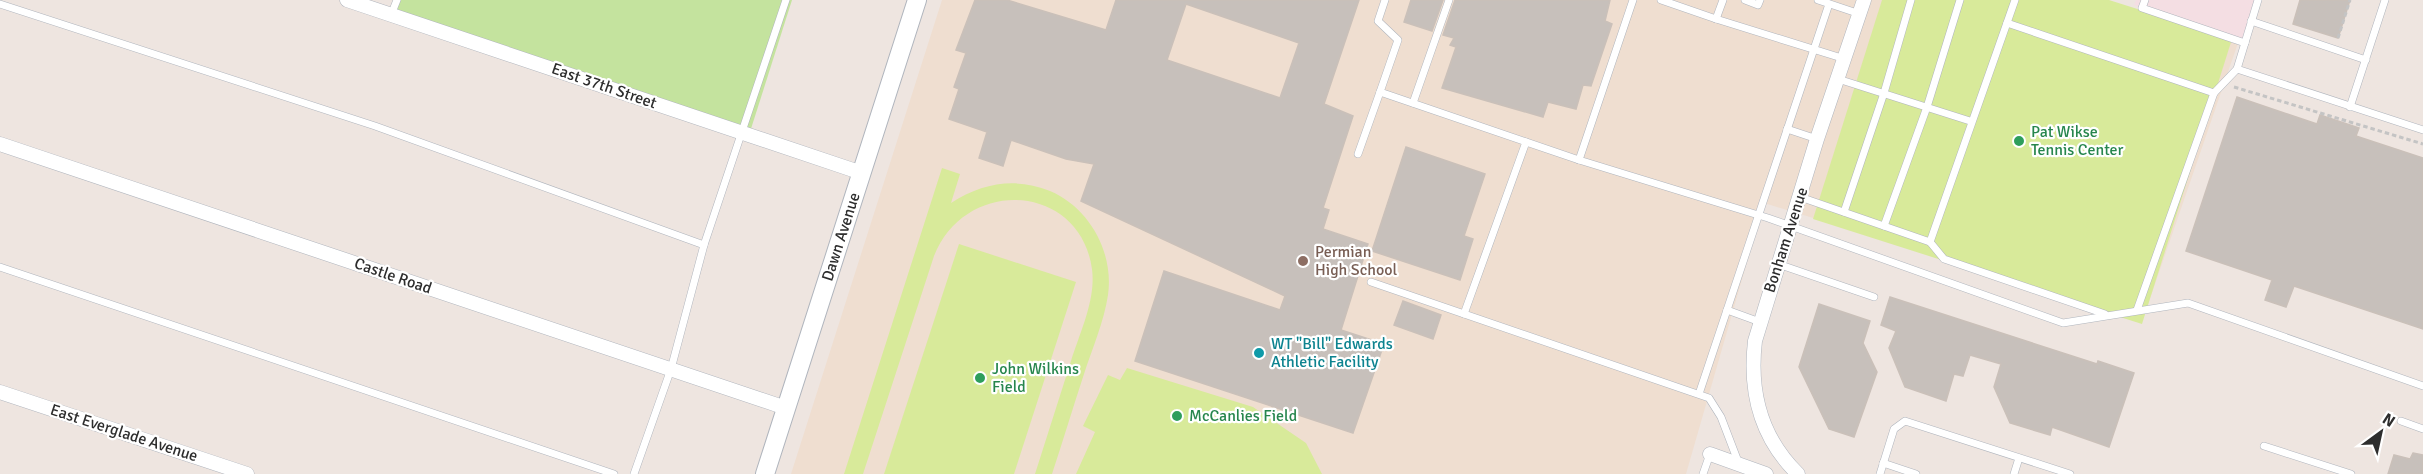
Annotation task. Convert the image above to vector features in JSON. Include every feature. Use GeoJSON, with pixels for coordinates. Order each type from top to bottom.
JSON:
{"type":"FeatureCollection","features":[{"type":"Feature","properties":{"kind":"street","name":"East 37th Street"},"geometry":{"type":"LineString","coordinates":[[347,0],[862,173]]}},
{"type":"Feature","properties":{"kind":"street","name":"Dawn Avenue"},"geometry":{"type":"LineString","coordinates":[[765,474],[917,0]]}},
{"type":"Feature","properties":{"kind":"street","name":"Bonham Avenue"},"geometry":{"type":"LineString","coordinates":[[1798,474],[1777,451],[1767,433],[1753,389],[1752,368],[1760,322],[1817,139],[1864,0]]}},
{"type":"Feature","properties":{"kind":"street","name":"Castle Road"},"geometry":{"type":"LineString","coordinates":[[0,144],[786,408]]}},
{"type":"Feature","properties":{"kind":"street","name":"East Everglade Avenue"},"geometry":{"type":"LineString","coordinates":[[0,392],[247,474]]}},
{"type":"Feature","properties":{"kind":"street"},"geometry":{"type":"LineString","coordinates":[[1710,454],[1766,474]]}},
{"type":"Feature","properties":{"kind":"lane"},"geometry":{"type":"LineString","coordinates":[[391,15],[397,0]]}},
{"type":"Feature","properties":{"kind":"lane"},"geometry":{"type":"LineString","coordinates":[[634,474],[671,369],[704,245],[786,0]]}},
{"type":"Feature","properties":{"kind":"lane"},"geometry":{"type":"LineString","coordinates":[[1358,154],[1398,40],[1378,21],[1385,0]]}},
{"type":"Feature","properties":{"kind":"lane"},"geometry":{"type":"LineString","coordinates":[[1413,103],[1449,0]]}},
{"type":"Feature","properties":{"kind":"lane"},"geometry":{"type":"LineString","coordinates":[[1579,160],[1633,0]]}},
{"type":"Feature","properties":{"kind":"lane"},"geometry":{"type":"LineString","coordinates":[[1661,0],[1845,59]]}},
{"type":"Feature","properties":{"kind":"lane"},"geometry":{"type":"LineString","coordinates":[[1716,19],[1723,0]]}},
{"type":"Feature","properties":{"kind":"lane"},"geometry":{"type":"LineString","coordinates":[[1745,0],[1758,5],[1760,0]]}},
{"type":"Feature","properties":{"kind":"lane"},"geometry":{"type":"LineString","coordinates":[[1818,0],[1860,14]]}},
{"type":"Feature","properties":{"kind":"lane"},"geometry":{"type":"LineString","coordinates":[[1844,212],[1884,93],[1911,0]]}},
{"type":"Feature","properties":{"kind":"lane"},"geometry":{"type":"LineString","coordinates":[[1884,226],[1927,107],[1960,0]]}},
{"type":"Feature","properties":{"kind":"lane"},"geometry":{"type":"LineString","coordinates":[[1929,242],[2014,0]]}},
{"type":"Feature","properties":{"kind":"lane"},"geometry":{"type":"LineString","coordinates":[[2145,0],[2142,8],[2245,43]]}},
{"type":"Feature","properties":{"kind":"lane"},"geometry":{"type":"LineString","coordinates":[[2137,310],[2214,93],[2238,69],[2258,0]]}},
{"type":"Feature","properties":{"kind":"lane"},"geometry":{"type":"LineString","coordinates":[[2350,107],[2385,0]]}},
{"type":"Feature","properties":{"kind":"lane"},"geometry":{"type":"LineString","coordinates":[[0,4],[375,126],[704,245]]}},
{"type":"Feature","properties":{"kind":"lane"},"geometry":{"type":"LineString","coordinates":[[1699,394],[1829,4]]}},
{"type":"Feature","properties":{"kind":"lane"},"geometry":{"type":"LineString","coordinates":[[2251,21],[2366,60]]}},
{"type":"Feature","properties":{"kind":"lane"},"geometry":{"type":"LineString","coordinates":[[2007,23],[2214,93]]}},
{"type":"Feature","properties":{"kind":"lane"},"geometry":{"type":"LineString","coordinates":[[2238,69],[2423,130]]}},
{"type":"Feature","properties":{"kind":"lane"},"geometry":{"type":"LineString","coordinates":[[1838,79],[1970,121]]}},
{"type":"Feature","properties":{"kind":"lane"},"geometry":{"type":"LineString","coordinates":[[1380,92],[1579,160],[1759,215],[1790,228],[2063,323],[2188,303],[2423,386]]}},
{"type":"Feature","properties":{"kind":"lane"},"geometry":{"type":"LineString","coordinates":[[1787,129],[1817,139]]}},
{"type":"Feature","properties":{"kind":"lane"},"geometry":{"type":"LineString","coordinates":[[1464,314],[1526,142]]}},
{"type":"Feature","properties":{"kind":"lane"},"geometry":{"type":"LineString","coordinates":[[1800,197],[1929,242],[1944,259],[2108,315]]}},
{"type":"Feature","properties":{"kind":"lane"},"geometry":{"type":"LineString","coordinates":[[1778,264],[1874,297]]}},
{"type":"Feature","properties":{"kind":"lane"},"geometry":{"type":"LineString","coordinates":[[0,267],[614,474]]}},
{"type":"Feature","properties":{"kind":"lane"},"geometry":{"type":"LineString","coordinates":[[1371,282],[1709,398],[1721,417],[1739,464]]}},
{"type":"Feature","properties":{"kind":"lane"},"geometry":{"type":"LineString","coordinates":[[1727,310],[1760,322]]}},
{"type":"Feature","properties":{"kind":"lane"},"geometry":{"type":"LineString","coordinates":[[1880,474],[1894,429],[1905,421],[2070,474]]}},
{"type":"Feature","properties":{"kind":"lane"},"geometry":{"type":"LineString","coordinates":[[2401,421],[2423,429]]}},
{"type":"Feature","properties":{"kind":"lane"},"geometry":{"type":"LineString","coordinates":[[2264,446],[2351,474]]}},
{"type":"Feature","properties":{"kind":"lane"},"geometry":{"type":"LineString","coordinates":[[1703,474],[1710,454]]}},
{"type":"Feature","properties":{"kind":"lane"},"geometry":{"type":"LineString","coordinates":[[2014,474],[2019,458]]}},
{"type":"Feature","properties":{"kind":"lane"},"geometry":{"type":"LineString","coordinates":[[1883,463],[1916,474]]}},
{"type":"Feature","properties":{"kind":"path"},"geometry":{"type":"LineString","coordinates":[[2338,38],[2350,0]]}},
{"type":"Feature","properties":{"kind":"path"},"geometry":{"type":"LineString","coordinates":[[2232,86],[2423,144]]}},
{"type":"Feature","properties":{"kind":"shaded area","name":"Permian High School"},"geometry":{"type":"Polygon","coordinates":[[[942,0],[2107,0],[2238,43],[2143,319],[1764,203],[1686,474],[791,474],[942,0]]]}},
{"type":"Feature","properties":{"kind":"shaded area"},"geometry":{"type":"Polygon","coordinates":[[[2136,0],[2258,0],[2244,43],[2134,5],[2136,0]]]}},
{"type":"Feature","properties":{"kind":"green space"},"geometry":{"type":"Polygon","coordinates":[[[397,0],[792,0],[749,135],[392,15],[397,0]]]}},
{"type":"Feature","properties":{"kind":"green space","name":"Pat Wikse Tennis Center"},"geometry":{"type":"Polygon","coordinates":[[[1882,0],[2109,0],[2232,39],[2142,324],[1813,219],[1882,0]]]}},
{"type":"Feature","properties":{"kind":"green space"},"geometry":{"type":"Polygon","coordinates":[[[942,168],[960,174],[951,203],[975,191],[999,184],[1025,184],[1050,191],[1064,199],[1088,220],[1103,248],[1109,279],[1106,305],[1052,474],[1035,474],[1086,316],[1092,292],[1092,269],[1083,240],[1067,219],[1045,206],[1020,200],[995,202],[970,212],[949,230],[934,256],[863,474],[844,474],[942,168]]]}},
{"type":"Feature","properties":{"kind":"green space","name":"John Wilkins Field"},"geometry":{"type":"Polygon","coordinates":[[[959,244],[1076,282],[1014,474],[884,474],[959,244]]]}},
{"type":"Feature","properties":{"kind":"green space","name":"McCanlies Field"},"geometry":{"type":"Polygon","coordinates":[[[1127,368],[1253,407],[1306,443],[1322,474],[1076,474],[1095,432],[1083,426],[1108,375],[1120,380],[1127,368]]]}},
{"type":"Feature","properties":{"kind":"building","name":"Permian High School"},"geometry":{"type":"Polygon","coordinates":[[[975,0],[1007,0],[1106,30],[1116,0],[1359,0],[1324,104],[1353,116],[1323,208],[1329,210],[1323,229],[1368,244],[1341,330],[1384,344],[1353,433],[1135,361],[1164,271],[1280,310],[1285,296],[1081,201],[1094,164],[1066,159],[1011,140],[1003,166],[979,158],[987,132],[949,119],[959,89],[954,87],[966,53],[956,50],[975,0]],[[1186,4],[1167,60],[1280,98],[1299,43],[1186,4]]]}},
{"type":"Feature","properties":{"kind":"building"},"geometry":{"type":"Polygon","coordinates":[[[1411,0],[1443,0],[1432,31],[1404,22],[1411,0]]]}},
{"type":"Feature","properties":{"kind":"building"},"geometry":{"type":"Polygon","coordinates":[[[1455,0],[1610,0],[1605,21],[1612,24],[1591,86],[1583,85],[1576,109],[1548,102],[1543,117],[1442,88],[1456,47],[1450,45],[1454,38],[1443,35],[1455,0]]]}},
{"type":"Feature","properties":{"kind":"building"},"geometry":{"type":"Polygon","coordinates":[[[2300,0],[2350,0],[2338,38],[2293,24],[2300,0]]]}},
{"type":"Feature","properties":{"kind":"building"},"geometry":{"type":"Polygon","coordinates":[[[2237,97],[2317,124],[2320,115],[2359,128],[2356,136],[2423,158],[2423,329],[2294,286],[2286,307],[2265,300],[2272,280],[2186,251],[2237,97]]]}},
{"type":"Feature","properties":{"kind":"building"},"geometry":{"type":"Polygon","coordinates":[[[1406,147],[1485,174],[1464,236],[1473,239],[1460,280],[1372,251],[1406,147]]]}},
{"type":"Feature","properties":{"kind":"building"},"geometry":{"type":"Polygon","coordinates":[[[1890,297],[2097,364],[2098,361],[2134,373],[2109,447],[2052,427],[2050,435],[2010,423],[1994,387],[2001,364],[1970,355],[1963,376],[1954,374],[1946,401],[1905,387],[1889,348],[1896,331],[1881,325],[1890,297]]]}},
{"type":"Feature","properties":{"kind":"building"},"geometry":{"type":"Polygon","coordinates":[[[1403,301],[1441,315],[1433,339],[1394,325],[1403,301]]]}},
{"type":"Feature","properties":{"kind":"building"},"geometry":{"type":"Polygon","coordinates":[[[1819,304],[1870,321],[1863,343],[1877,372],[1854,437],[1829,429],[1799,367],[1819,304]]]}},
{"type":"Feature","properties":{"kind":"building"},"geometry":{"type":"Polygon","coordinates":[[[2413,453],[2423,455],[2423,474],[2388,474],[2394,455],[2410,459],[2413,453]]]}},
{"type":"Feature","properties":{"kind":"place","name":"Pat Wikse Tennis Center"},"geometry":{"type":"Point","coordinates":[2019,141]}},
{"type":"Feature","properties":{"kind":"place","name":"Permian High School"},"geometry":{"type":"Point","coordinates":[1303,261]}},
{"type":"Feature","properties":{"kind":"place","name":"WT \"Bill\" Edwards Athletic Facility"},"geometry":{"type":"Point","coordinates":[1259,353]}},
{"type":"Feature","properties":{"kind":"place","name":"John Wilkins Field"},"geometry":{"type":"Point","coordinates":[980,378]}},
{"type":"Feature","properties":{"kind":"place","name":"McCanlies Field"},"geometry":{"type":"Point","coordinates":[1177,416]}}]}
